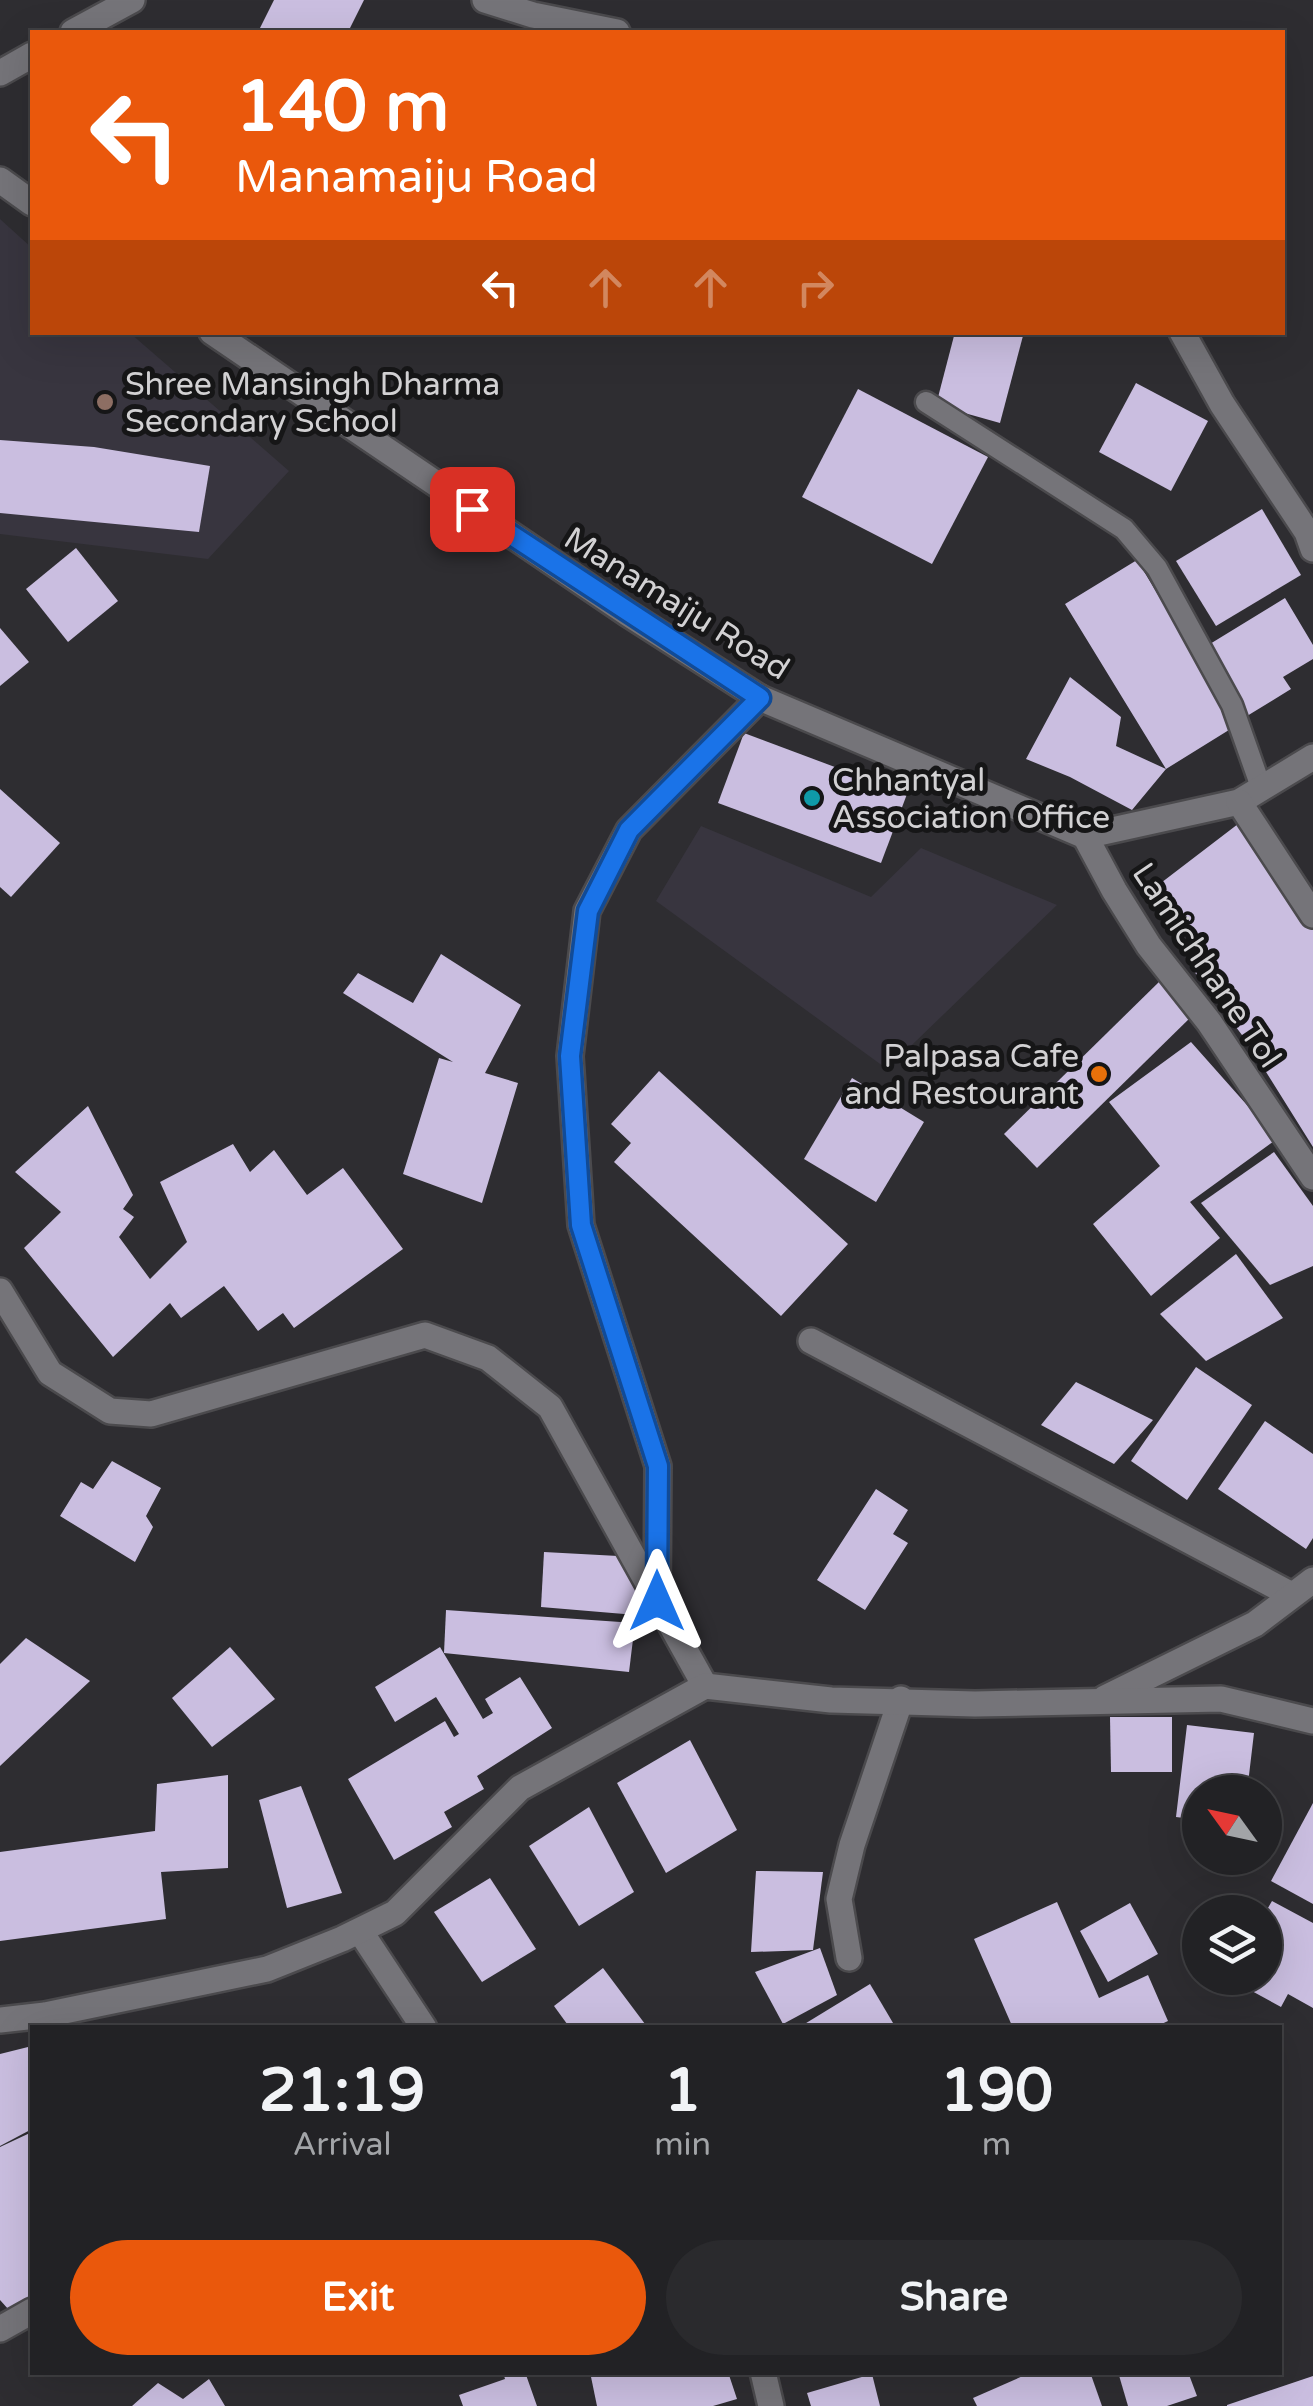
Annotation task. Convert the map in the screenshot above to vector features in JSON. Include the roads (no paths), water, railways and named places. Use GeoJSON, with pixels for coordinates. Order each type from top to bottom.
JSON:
{"type":"FeatureCollection","features":[{"type":"Feature","properties":{"kind":"street"},"geometry":{"type":"LineString","coordinates":[[77,30],[132,0]]}},
{"type":"Feature","properties":{"kind":"street"},"geometry":{"type":"LineString","coordinates":[[485,0],[533,15],[607,30]]}},
{"type":"Feature","properties":{"kind":"street"},"geometry":{"type":"LineString","coordinates":[[0,72],[30,56]]}},
{"type":"Feature","properties":{"kind":"street"},"geometry":{"type":"LineString","coordinates":[[0,180],[30,202]]}},
{"type":"Feature","properties":{"kind":"street","name":"Manamaiju Road"},"geometry":{"type":"LineString","coordinates":[[216,335],[627,613],[760,698],[1085,836]]}},
{"type":"Feature","properties":{"kind":"street"},"geometry":{"type":"LineString","coordinates":[[1184,335],[1313,549]]}},
{"type":"Feature","properties":{"kind":"street"},"geometry":{"type":"LineString","coordinates":[[657,1601],[658,1466],[581,1225],[570,1056],[588,911],[629,830],[760,698]]}},
{"type":"Feature","properties":{"kind":"street"},"geometry":{"type":"LineString","coordinates":[[1085,836],[1239,802],[1313,757]]}},
{"type":"Feature","properties":{"kind":"street"},"geometry":{"type":"LineString","coordinates":[[1239,802],[1313,915]]}},
{"type":"Feature","properties":{"kind":"street","name":"Lamichhane Tol"},"geometry":{"type":"LineString","coordinates":[[1085,836],[1150,946],[1209,1022],[1313,1178]]}},
{"type":"Feature","properties":{"kind":"street"},"geometry":{"type":"LineString","coordinates":[[0,1291],[50,1373],[110,1411],[151,1414],[169,1410],[425,1335],[488,1358],[550,1408],[704,1686]]}},
{"type":"Feature","properties":{"kind":"street"},"geometry":{"type":"LineString","coordinates":[[811,1341],[1290,1594]]}},
{"type":"Feature","properties":{"kind":"street"},"geometry":{"type":"LineString","coordinates":[[1094,1704],[1255,1624],[1313,1580]]}},
{"type":"Feature","properties":{"kind":"street"},"geometry":{"type":"LineString","coordinates":[[0,2020],[45,2015],[267,1969],[360,1931],[395,1913],[520,1788],[704,1686],[831,1700],[975,1704],[1221,1700],[1313,1722]]}},
{"type":"Feature","properties":{"kind":"street"},"geometry":{"type":"LineString","coordinates":[[850,1958],[839,1899],[852,1844],[900,1700]]}},
{"type":"Feature","properties":{"kind":"street"},"geometry":{"type":"LineString","coordinates":[[360,1931],[422,2025]]}},
{"type":"Feature","properties":{"kind":"street"},"geometry":{"type":"LineString","coordinates":[[0,2329],[30,2312]]}},
{"type":"Feature","properties":{"kind":"street"},"geometry":{"type":"LineString","coordinates":[[763,2375],[770,2406]]}},
{"type":"Feature","properties":{"kind":"lane"},"geometry":{"type":"LineString","coordinates":[[926,402],[1124,529],[1146,554],[1232,705],[1262,790]]}},
{"type":"Feature","properties":{"kind":"place","name":"Shree Mansingh Dharma Secondary School"},"geometry":{"type":"Point","coordinates":[105,402]}},
{"type":"Feature","properties":{"kind":"place","name":"Chhantyal Association Office"},"geometry":{"type":"Point","coordinates":[812,798]}},
{"type":"Feature","properties":{"kind":"place","name":"Palpasa Cafe and Restourant"},"geometry":{"type":"Point","coordinates":[1099,1074]}}]}
